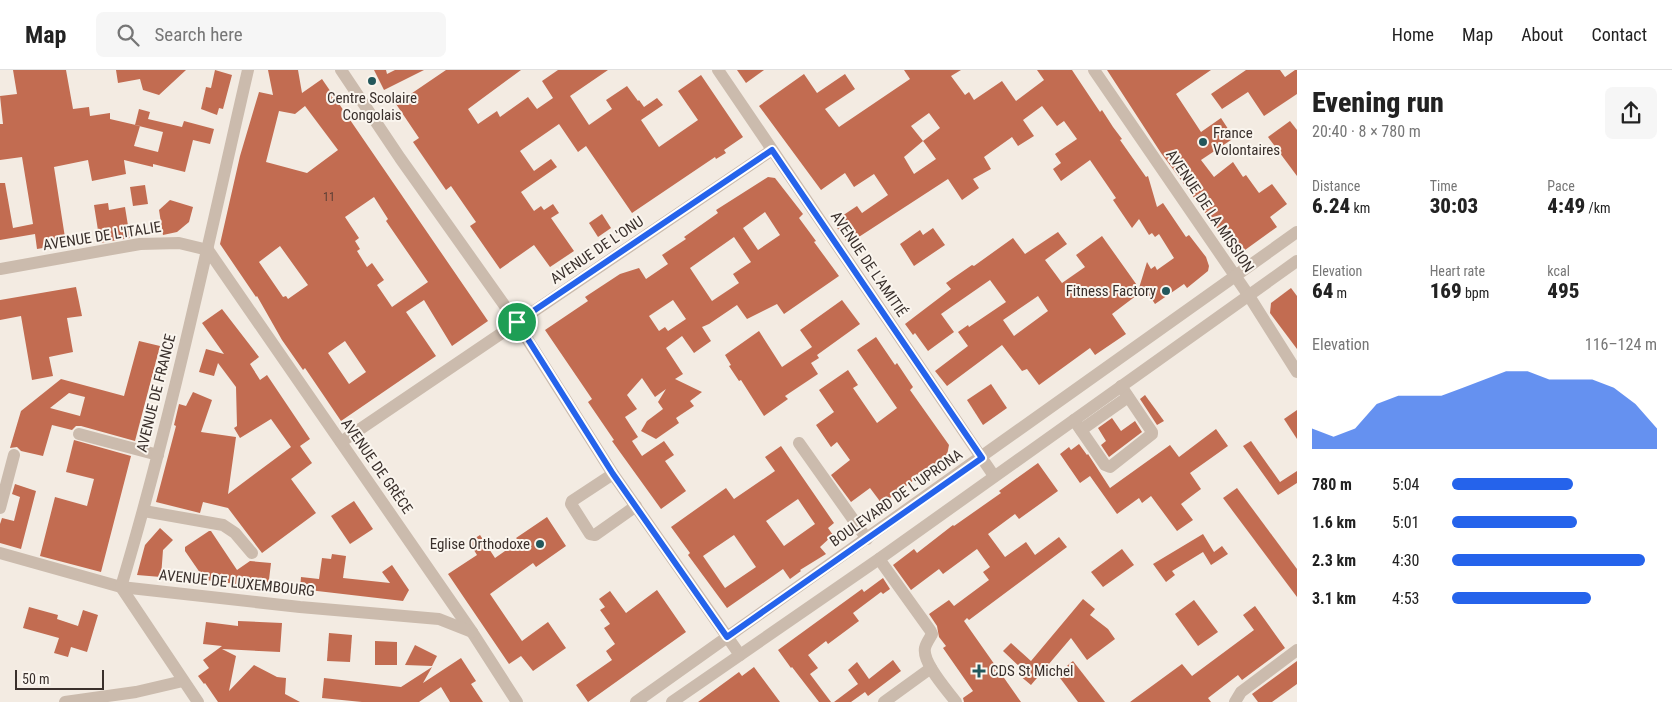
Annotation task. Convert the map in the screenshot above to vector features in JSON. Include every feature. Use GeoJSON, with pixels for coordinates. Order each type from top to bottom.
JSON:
{"type":"FeatureCollection","features":[{"type":"Feature","properties":{"kind":"street","name":"AVENUE DE FRANCE"},"geometry":{"type":"LineString","coordinates":[[121,587],[144,511],[158,455],[208,250],[248,70]]}},
{"type":"Feature","properties":{"kind":"street"},"geometry":{"type":"LineString","coordinates":[[341,70],[400,158],[517,322],[613,474],[740,655]]}},
{"type":"Feature","properties":{"kind":"street","name":"AVENUE DE L'AMITIÉ"},"geometry":{"type":"LineString","coordinates":[[718,70],[994,476]]}},
{"type":"Feature","properties":{"kind":"street","name":"AVENUE DE LA MISSION"},"geometry":{"type":"LineString","coordinates":[[1094,70],[1249,296],[1297,372]]}},
{"type":"Feature","properties":{"kind":"street","name":"AVENUE DE L'ONU"},"geometry":{"type":"LineString","coordinates":[[341,442],[772,150]]}},
{"type":"Feature","properties":{"kind":"street","name":"BOULEVARD DE L'UPRONA"},"geometry":{"type":"LineString","coordinates":[[636,702],[982,458],[1297,232]]}},
{"type":"Feature","properties":{"kind":"street","name":"AVENUE DE L'ITALIE"},"geometry":{"type":"LineString","coordinates":[[0,269],[140,244],[178,243],[208,250]]}},
{"type":"Feature","properties":{"kind":"street","name":"AVENUE DE GRÈCE"},"geometry":{"type":"LineString","coordinates":[[208,250],[472,632],[517,702]]}},
{"type":"Feature","properties":{"kind":"street"},"geometry":{"type":"LineString","coordinates":[[672,702],[879,559],[994,476],[1078,425],[1297,261]]}},
{"type":"Feature","properties":{"kind":"street"},"geometry":{"type":"LineString","coordinates":[[1078,425],[1105,465],[1110,467],[1152,434],[1125,391]]}},
{"type":"Feature","properties":{"kind":"street"},"geometry":{"type":"LineString","coordinates":[[79,434],[158,455]]}},
{"type":"Feature","properties":{"kind":"street"},"geometry":{"type":"LineString","coordinates":[[799,443],[867,538]]}},
{"type":"Feature","properties":{"kind":"street"},"geometry":{"type":"LineString","coordinates":[[0,508],[14,455]]}},
{"type":"Feature","properties":{"kind":"street"},"geometry":{"type":"LineString","coordinates":[[613,474],[572,501],[571,504],[590,534],[595,535],[636,506]]}},
{"type":"Feature","properties":{"kind":"street"},"geometry":{"type":"LineString","coordinates":[[144,511],[223,525],[235,533],[252,553]]}},
{"type":"Feature","properties":{"kind":"street","name":"AVENUE DE LUXEMBOURG"},"geometry":{"type":"LineString","coordinates":[[0,553],[121,587],[300,607],[438,619],[472,632]]}},
{"type":"Feature","properties":{"kind":"street"},"geometry":{"type":"LineString","coordinates":[[879,559],[932,633],[924,650],[930,668],[956,702]]}},
{"type":"Feature","properties":{"kind":"street"},"geometry":{"type":"LineString","coordinates":[[121,587],[198,702]]}},
{"type":"Feature","properties":{"kind":"street"},"geometry":{"type":"LineString","coordinates":[[1235,702],[1241,692],[1297,650]]}},
{"type":"Feature","properties":{"kind":"street"},"geometry":{"type":"LineString","coordinates":[[884,702],[930,668]]}},
{"type":"Feature","properties":{"kind":"street"},"geometry":{"type":"LineString","coordinates":[[65,702],[136,692],[183,680]]}},
{"type":"Feature","properties":{"kind":"building"},"geometry":{"type":"Polygon","coordinates":[[[13,70],[66,70],[73,109],[89,107],[90,116],[110,113],[110,119],[135,125],[139,109],[150,112],[148,119],[182,127],[184,121],[214,129],[210,144],[193,140],[185,172],[153,164],[153,167],[124,160],[126,174],[92,181],[88,160],[54,167],[66,244],[37,249],[35,234],[0,240],[0,183],[5,183],[13,228],[33,224],[22,157],[0,160],[0,124],[3,124],[0,96],[17,94],[13,70]],[[140,126],[134,146],[158,152],[163,132],[140,126]]]}},
{"type":"Feature","properties":{"kind":"building"},"geometry":{"type":"Polygon","coordinates":[[[116,70],[186,70],[159,95],[143,90],[140,79],[118,83],[116,70]]]}},
{"type":"Feature","properties":{"kind":"building"},"geometry":{"type":"Polygon","coordinates":[[[215,70],[232,75],[223,109],[219,108],[217,115],[201,109],[206,87],[211,88],[215,70]]]}},
{"type":"Feature","properties":{"kind":"building"},"geometry":{"type":"Polygon","coordinates":[[[268,70],[298,70],[302,93],[322,79],[488,321],[452,346],[424,300],[406,312],[436,356],[341,421],[305,368],[303,370],[282,340],[257,296],[220,244],[240,156],[259,92],[273,95],[268,70]],[[305,106],[295,114],[279,111],[266,162],[307,173],[338,150],[305,106]],[[374,197],[345,217],[359,238],[355,241],[360,249],[357,251],[367,267],[372,263],[384,280],[377,285],[392,307],[428,282],[386,221],[388,219],[374,197]],[[280,246],[259,262],[283,297],[286,296],[288,299],[308,285],[280,246]],[[345,341],[328,353],[349,384],[366,372],[345,341]]]}},
{"type":"Feature","properties":{"kind":"building"},"geometry":{"type":"Polygon","coordinates":[[[374,70],[386,70],[387,74],[395,70],[424,70],[384,90],[374,70]]]}},
{"type":"Feature","properties":{"kind":"building"},"geometry":{"type":"Polygon","coordinates":[[[446,70],[521,70],[468,109],[478,124],[497,111],[500,117],[528,97],[537,109],[553,98],[542,81],[558,70],[608,70],[570,96],[589,125],[612,109],[606,100],[627,86],[644,107],[657,98],[663,105],[641,120],[659,147],[698,120],[678,91],[701,75],[743,137],[724,150],[726,153],[716,159],[715,157],[632,213],[586,146],[578,152],[559,124],[520,151],[534,171],[551,159],[557,167],[521,192],[534,211],[541,206],[544,210],[553,204],[559,213],[551,218],[574,251],[550,267],[534,245],[500,269],[470,226],[476,222],[451,186],[446,190],[413,142],[419,138],[396,104],[446,70]]]}},
{"type":"Feature","properties":{"kind":"building"},"geometry":{"type":"Polygon","coordinates":[[[737,70],[764,70],[746,83],[737,70]]]}},
{"type":"Feature","properties":{"kind":"building"},"geometry":{"type":"Polygon","coordinates":[[[904,70],[961,70],[951,76],[965,95],[969,92],[974,100],[1002,81],[1016,101],[1044,80],[1037,70],[1072,70],[1100,112],[1102,110],[1146,177],[1148,176],[1157,207],[1163,203],[1186,237],[1189,235],[1206,257],[1209,266],[1208,271],[1187,288],[1184,284],[1155,304],[1145,289],[1112,314],[1126,334],[1095,355],[1090,348],[1039,385],[1027,369],[1022,371],[1002,345],[947,386],[935,371],[968,346],[958,332],[968,325],[969,327],[1006,302],[990,280],[941,314],[954,332],[928,351],[915,333],[913,335],[905,324],[951,289],[946,283],[1013,238],[1025,254],[1058,232],[1067,244],[1045,260],[1062,283],[1085,267],[1076,255],[1102,236],[1139,288],[1147,262],[1151,269],[1155,266],[1157,270],[1174,258],[1159,234],[1155,237],[1152,233],[1149,235],[1139,219],[1132,228],[1113,200],[1116,198],[1090,160],[1061,181],[1053,169],[1061,163],[1055,154],[1077,139],[1064,121],[1057,126],[1042,106],[1023,120],[1034,136],[1018,146],[1012,137],[984,157],[991,169],[973,179],[979,188],[962,200],[948,179],[848,244],[833,222],[857,206],[862,213],[888,195],[874,174],[854,187],[845,173],[821,190],[759,106],[804,74],[817,93],[845,74],[855,89],[825,109],[839,127],[910,79],[904,70]],[[929,113],[911,126],[923,141],[940,128],[929,113]],[[923,141],[904,157],[914,174],[936,159],[923,141]],[[1038,296],[1003,320],[1014,336],[1048,311],[1038,296]]]}},
{"type":"Feature","properties":{"kind":"building"},"geometry":{"type":"Polygon","coordinates":[[[1107,70],[1211,70],[1176,94],[1201,132],[1221,118],[1234,138],[1201,160],[1214,177],[1233,162],[1243,177],[1246,175],[1259,193],[1272,184],[1287,204],[1270,217],[1277,227],[1245,250],[1232,249],[1161,153],[1107,70]]]}},
{"type":"Feature","properties":{"kind":"building"},"geometry":{"type":"Polygon","coordinates":[[[1246,70],[1280,70],[1285,77],[1297,70],[1297,94],[1264,116],[1248,92],[1222,109],[1211,94],[1246,70]]]}},
{"type":"Feature","properties":{"kind":"building"},"geometry":{"type":"Polygon","coordinates":[[[1290,121],[1297,130],[1297,176],[1268,137],[1290,121]]]}},
{"type":"Feature","properties":{"kind":"building"},"geometry":{"type":"Polygon","coordinates":[[[768,177],[775,178],[803,214],[799,218],[839,276],[784,314],[777,304],[747,319],[737,305],[702,327],[711,341],[694,353],[682,336],[666,348],[683,374],[675,379],[702,392],[690,401],[694,406],[676,418],[679,423],[656,439],[641,431],[647,421],[663,409],[658,402],[666,389],[655,397],[642,378],[627,395],[637,409],[625,417],[638,437],[632,441],[642,456],[664,441],[674,455],[665,461],[686,491],[661,509],[612,441],[614,440],[588,402],[592,399],[545,330],[588,301],[585,297],[620,274],[639,268],[646,279],[668,264],[662,255],[686,239],[684,237],[718,213],[716,210],[768,177]],[[765,212],[743,228],[758,250],[780,235],[765,212]],[[734,237],[690,268],[712,301],[739,283],[733,274],[751,262],[734,237]],[[673,300],[649,316],[659,331],[665,327],[668,331],[686,319],[673,300]]]}},
{"type":"Feature","properties":{"kind":"building"},"geometry":{"type":"Polygon","coordinates":[[[145,185],[148,204],[133,206],[130,187],[145,185]]]}},
{"type":"Feature","properties":{"kind":"building"},"geometry":{"type":"Polygon","coordinates":[[[170,200],[193,207],[189,222],[177,232],[163,235],[159,210],[170,200]]]}},
{"type":"Feature","properties":{"kind":"building"},"geometry":{"type":"Polygon","coordinates":[[[108,203],[109,210],[125,207],[130,238],[100,243],[94,205],[108,203]]]}},
{"type":"Feature","properties":{"kind":"building"},"geometry":{"type":"Polygon","coordinates":[[[602,214],[611,228],[598,237],[589,223],[602,214]]]}},
{"type":"Feature","properties":{"kind":"building"},"geometry":{"type":"Polygon","coordinates":[[[933,228],[945,245],[914,266],[900,244],[920,230],[923,235],[933,228]]]}},
{"type":"Feature","properties":{"kind":"building"},"geometry":{"type":"Polygon","coordinates":[[[76,287],[82,316],[67,318],[73,352],[49,357],[53,376],[32,380],[21,316],[0,320],[0,300],[76,287]]]}},
{"type":"Feature","properties":{"kind":"building"},"geometry":{"type":"Polygon","coordinates":[[[1291,288],[1297,296],[1297,349],[1270,313],[1271,303],[1291,288]]]}},
{"type":"Feature","properties":{"kind":"building"},"geometry":{"type":"Polygon","coordinates":[[[842,300],[860,324],[817,355],[819,358],[811,363],[818,374],[785,396],[788,399],[764,416],[741,380],[739,381],[729,366],[731,365],[725,355],[759,331],[782,367],[812,347],[800,330],[842,300]]]}},
{"type":"Feature","properties":{"kind":"building"},"geometry":{"type":"Polygon","coordinates":[[[222,309],[259,357],[250,364],[260,380],[267,375],[310,439],[300,446],[312,463],[291,479],[316,513],[262,553],[228,508],[203,502],[200,513],[156,502],[176,426],[174,425],[179,404],[186,406],[193,392],[212,400],[201,432],[236,437],[228,494],[291,447],[271,419],[240,438],[234,428],[237,426],[236,387],[218,363],[214,376],[199,372],[206,349],[224,354],[202,323],[222,309]]]}},
{"type":"Feature","properties":{"kind":"building"},"geometry":{"type":"Polygon","coordinates":[[[876,337],[895,365],[897,363],[913,387],[910,390],[949,445],[947,455],[882,504],[870,488],[851,502],[831,475],[850,460],[837,442],[831,447],[816,425],[834,412],[819,390],[848,370],[858,385],[853,388],[877,423],[897,408],[857,350],[876,337]]]}},
{"type":"Feature","properties":{"kind":"building"},"geometry":{"type":"Polygon","coordinates":[[[139,341],[160,346],[135,441],[81,426],[76,426],[72,430],[52,425],[43,456],[21,451],[17,447],[10,448],[21,411],[61,379],[124,396],[139,341]],[[69,393],[50,408],[80,416],[85,397],[69,393]]]}},
{"type":"Feature","properties":{"kind":"building"},"geometry":{"type":"Polygon","coordinates":[[[991,384],[1007,408],[983,425],[967,400],[991,384]]]}},
{"type":"Feature","properties":{"kind":"building"},"geometry":{"type":"Polygon","coordinates":[[[1145,395],[1164,421],[1157,425],[1140,399],[1145,395]]]}},
{"type":"Feature","properties":{"kind":"building"},"geometry":{"type":"Polygon","coordinates":[[[1297,410],[1297,439],[1284,419],[1297,410]]]}},
{"type":"Feature","properties":{"kind":"building"},"geometry":{"type":"Polygon","coordinates":[[[1112,418],[1121,431],[1135,421],[1142,432],[1109,457],[1101,445],[1106,441],[1098,428],[1112,418]]]}},
{"type":"Feature","properties":{"kind":"building"},"geometry":{"type":"Polygon","coordinates":[[[1216,429],[1228,446],[1190,473],[1201,489],[1181,504],[1193,520],[1177,531],[1151,496],[1142,503],[1139,498],[1117,514],[1090,476],[1080,483],[1060,454],[1069,447],[1071,450],[1079,444],[1088,454],[1110,488],[1170,445],[1179,457],[1216,429]]]}},
{"type":"Feature","properties":{"kind":"building"},"geometry":{"type":"Polygon","coordinates":[[[74,440],[131,456],[101,572],[40,556],[55,497],[87,506],[94,479],[66,472],[74,440]]]}},
{"type":"Feature","properties":{"kind":"building"},"geometry":{"type":"Polygon","coordinates":[[[1251,441],[1280,482],[1297,471],[1297,483],[1278,495],[1243,446],[1251,441]]]}},
{"type":"Feature","properties":{"kind":"building"},"geometry":{"type":"Polygon","coordinates":[[[781,446],[834,523],[828,528],[833,535],[820,547],[826,554],[800,570],[790,579],[783,569],[727,608],[688,555],[690,553],[671,527],[726,488],[734,499],[775,471],[765,457],[781,446]],[[798,499],[766,521],[784,546],[815,524],[798,499]],[[734,535],[703,556],[725,588],[756,567],[734,535]]]}},
{"type":"Feature","properties":{"kind":"building"},"geometry":{"type":"Polygon","coordinates":[[[1038,463],[1058,491],[1019,519],[1015,514],[988,534],[1005,557],[1026,542],[1035,555],[1059,537],[1067,547],[969,620],[967,618],[964,621],[1021,702],[964,702],[963,698],[973,691],[943,648],[946,646],[939,637],[937,626],[929,614],[949,600],[954,606],[989,580],[983,572],[990,567],[977,549],[943,574],[939,569],[911,590],[893,565],[914,549],[917,553],[953,525],[1001,493],[999,491],[1038,463]]]}},
{"type":"Feature","properties":{"kind":"building"},"geometry":{"type":"Polygon","coordinates":[[[15,484],[36,491],[21,549],[0,543],[0,524],[2,518],[14,521],[20,497],[12,494],[15,484]]]}},
{"type":"Feature","properties":{"kind":"building"},"geometry":{"type":"Polygon","coordinates":[[[1237,488],[1297,569],[1297,597],[1223,498],[1237,488]]]}},
{"type":"Feature","properties":{"kind":"building"},"geometry":{"type":"Polygon","coordinates":[[[354,501],[373,529],[350,544],[331,516],[354,501]]]}},
{"type":"Feature","properties":{"kind":"building"},"geometry":{"type":"Polygon","coordinates":[[[547,517],[566,546],[536,567],[533,563],[490,594],[522,641],[548,622],[566,648],[533,671],[521,656],[509,664],[448,574],[477,555],[469,542],[480,535],[495,558],[519,541],[516,538],[547,517]]]}},
{"type":"Feature","properties":{"kind":"building"},"geometry":{"type":"Polygon","coordinates":[[[160,528],[173,540],[163,550],[161,577],[137,575],[145,545],[160,528]]]}},
{"type":"Feature","properties":{"kind":"building"},"geometry":{"type":"Polygon","coordinates":[[[211,531],[237,570],[250,561],[271,563],[268,588],[205,580],[185,551],[185,547],[211,531]]]}},
{"type":"Feature","properties":{"kind":"building"},"geometry":{"type":"Polygon","coordinates":[[[1203,534],[1214,552],[1222,546],[1228,554],[1211,565],[1203,552],[1172,571],[1175,575],[1166,582],[1153,564],[1203,534]]]}},
{"type":"Feature","properties":{"kind":"building"},"geometry":{"type":"Polygon","coordinates":[[[1122,549],[1134,565],[1103,587],[1091,572],[1122,549]]]}},
{"type":"Feature","properties":{"kind":"building"},"geometry":{"type":"Polygon","coordinates":[[[332,554],[346,556],[343,578],[390,583],[382,572],[392,565],[409,590],[403,601],[300,589],[301,577],[319,579],[322,558],[331,559],[332,554]]]}},
{"type":"Feature","properties":{"kind":"building"},"geometry":{"type":"Polygon","coordinates":[[[883,578],[890,589],[883,594],[881,592],[853,613],[859,621],[828,644],[826,641],[808,655],[818,668],[810,674],[831,702],[819,702],[778,650],[862,589],[864,592],[883,578]]]}},
{"type":"Feature","properties":{"kind":"building"},"geometry":{"type":"Polygon","coordinates":[[[657,590],[686,632],[588,702],[576,685],[612,660],[606,651],[615,644],[604,628],[610,624],[600,610],[605,607],[599,599],[610,591],[626,613],[657,590]]]}},
{"type":"Feature","properties":{"kind":"building"},"geometry":{"type":"Polygon","coordinates":[[[1083,599],[1095,609],[1090,615],[1108,629],[1115,639],[1087,660],[1071,638],[1031,685],[1019,675],[1023,670],[1003,651],[1011,643],[1031,661],[1083,599]]]}},
{"type":"Feature","properties":{"kind":"building"},"geometry":{"type":"Polygon","coordinates":[[[1194,600],[1218,632],[1198,646],[1175,614],[1194,600]]]}},
{"type":"Feature","properties":{"kind":"building"},"geometry":{"type":"Polygon","coordinates":[[[1255,606],[1285,648],[1242,680],[1238,675],[1208,698],[1211,702],[1130,702],[1182,664],[1192,676],[1254,630],[1243,615],[1255,606]]]}},
{"type":"Feature","properties":{"kind":"building"},"geometry":{"type":"Polygon","coordinates":[[[29,607],[58,615],[57,619],[78,626],[83,610],[98,615],[87,652],[71,647],[68,657],[54,653],[59,638],[23,628],[29,607]]]}},
{"type":"Feature","properties":{"kind":"building"},"geometry":{"type":"Polygon","coordinates":[[[238,621],[282,623],[280,652],[222,649],[236,656],[229,691],[254,665],[277,677],[286,678],[285,694],[300,702],[218,702],[204,684],[198,676],[209,668],[203,660],[222,646],[203,644],[206,622],[238,626],[238,621]]]}},
{"type":"Feature","properties":{"kind":"building"},"geometry":{"type":"Polygon","coordinates":[[[329,633],[352,635],[350,662],[327,661],[329,633]]]}},
{"type":"Feature","properties":{"kind":"building"},"geometry":{"type":"Polygon","coordinates":[[[375,641],[397,642],[397,665],[375,665],[375,641]]]}},
{"type":"Feature","properties":{"kind":"building"},"geometry":{"type":"Polygon","coordinates":[[[415,645],[437,656],[432,666],[405,665],[415,645]]]}},
{"type":"Feature","properties":{"kind":"building"},"geometry":{"type":"Polygon","coordinates":[[[461,658],[476,681],[471,684],[483,702],[450,702],[441,687],[419,702],[362,702],[322,698],[324,678],[401,687],[432,667],[423,683],[461,658]]]}},
{"type":"Feature","properties":{"kind":"building"},"geometry":{"type":"Polygon","coordinates":[[[893,660],[901,671],[868,696],[865,692],[851,702],[834,702],[858,684],[848,670],[857,662],[869,679],[893,660]]]}},
{"type":"Feature","properties":{"kind":"building"},"geometry":{"type":"Polygon","coordinates":[[[1073,661],[1105,702],[1078,702],[1057,674],[1073,661]]]}},
{"type":"Feature","properties":{"kind":"building"},"geometry":{"type":"Polygon","coordinates":[[[1297,661],[1297,684],[1272,702],[1258,702],[1252,694],[1297,661]]]}},
{"type":"Feature","properties":{"kind":"building"},"geometry":{"type":"Polygon","coordinates":[[[754,667],[780,702],[698,702],[739,672],[742,676],[754,667]]]}},
{"type":"Feature","properties":{"kind":"place","name":"Centre Scolaire Congolais"},"geometry":{"type":"Point","coordinates":[372,81]}},
{"type":"Feature","properties":{"kind":"place","name":"France Volontaires"},"geometry":{"type":"Point","coordinates":[1203,142]}},
{"type":"Feature","properties":{"kind":"place","name":"Fitness Factory"},"geometry":{"type":"Point","coordinates":[1166,291]}},
{"type":"Feature","properties":{"kind":"place","name":"Eglise Orthodoxe"},"geometry":{"type":"Point","coordinates":[540,544]}},
{"type":"Feature","properties":{"kind":"place","name":"CDS St Michel"},"geometry":{"type":"Point","coordinates":[979,671]}},
{"type":"Feature","properties":{"kind":"route"},"geometry":{"type":"LineString","coordinates":[[772,150],[982,458],[727,637],[613,474],[517,322],[642,240],[772,150]]}}]}
